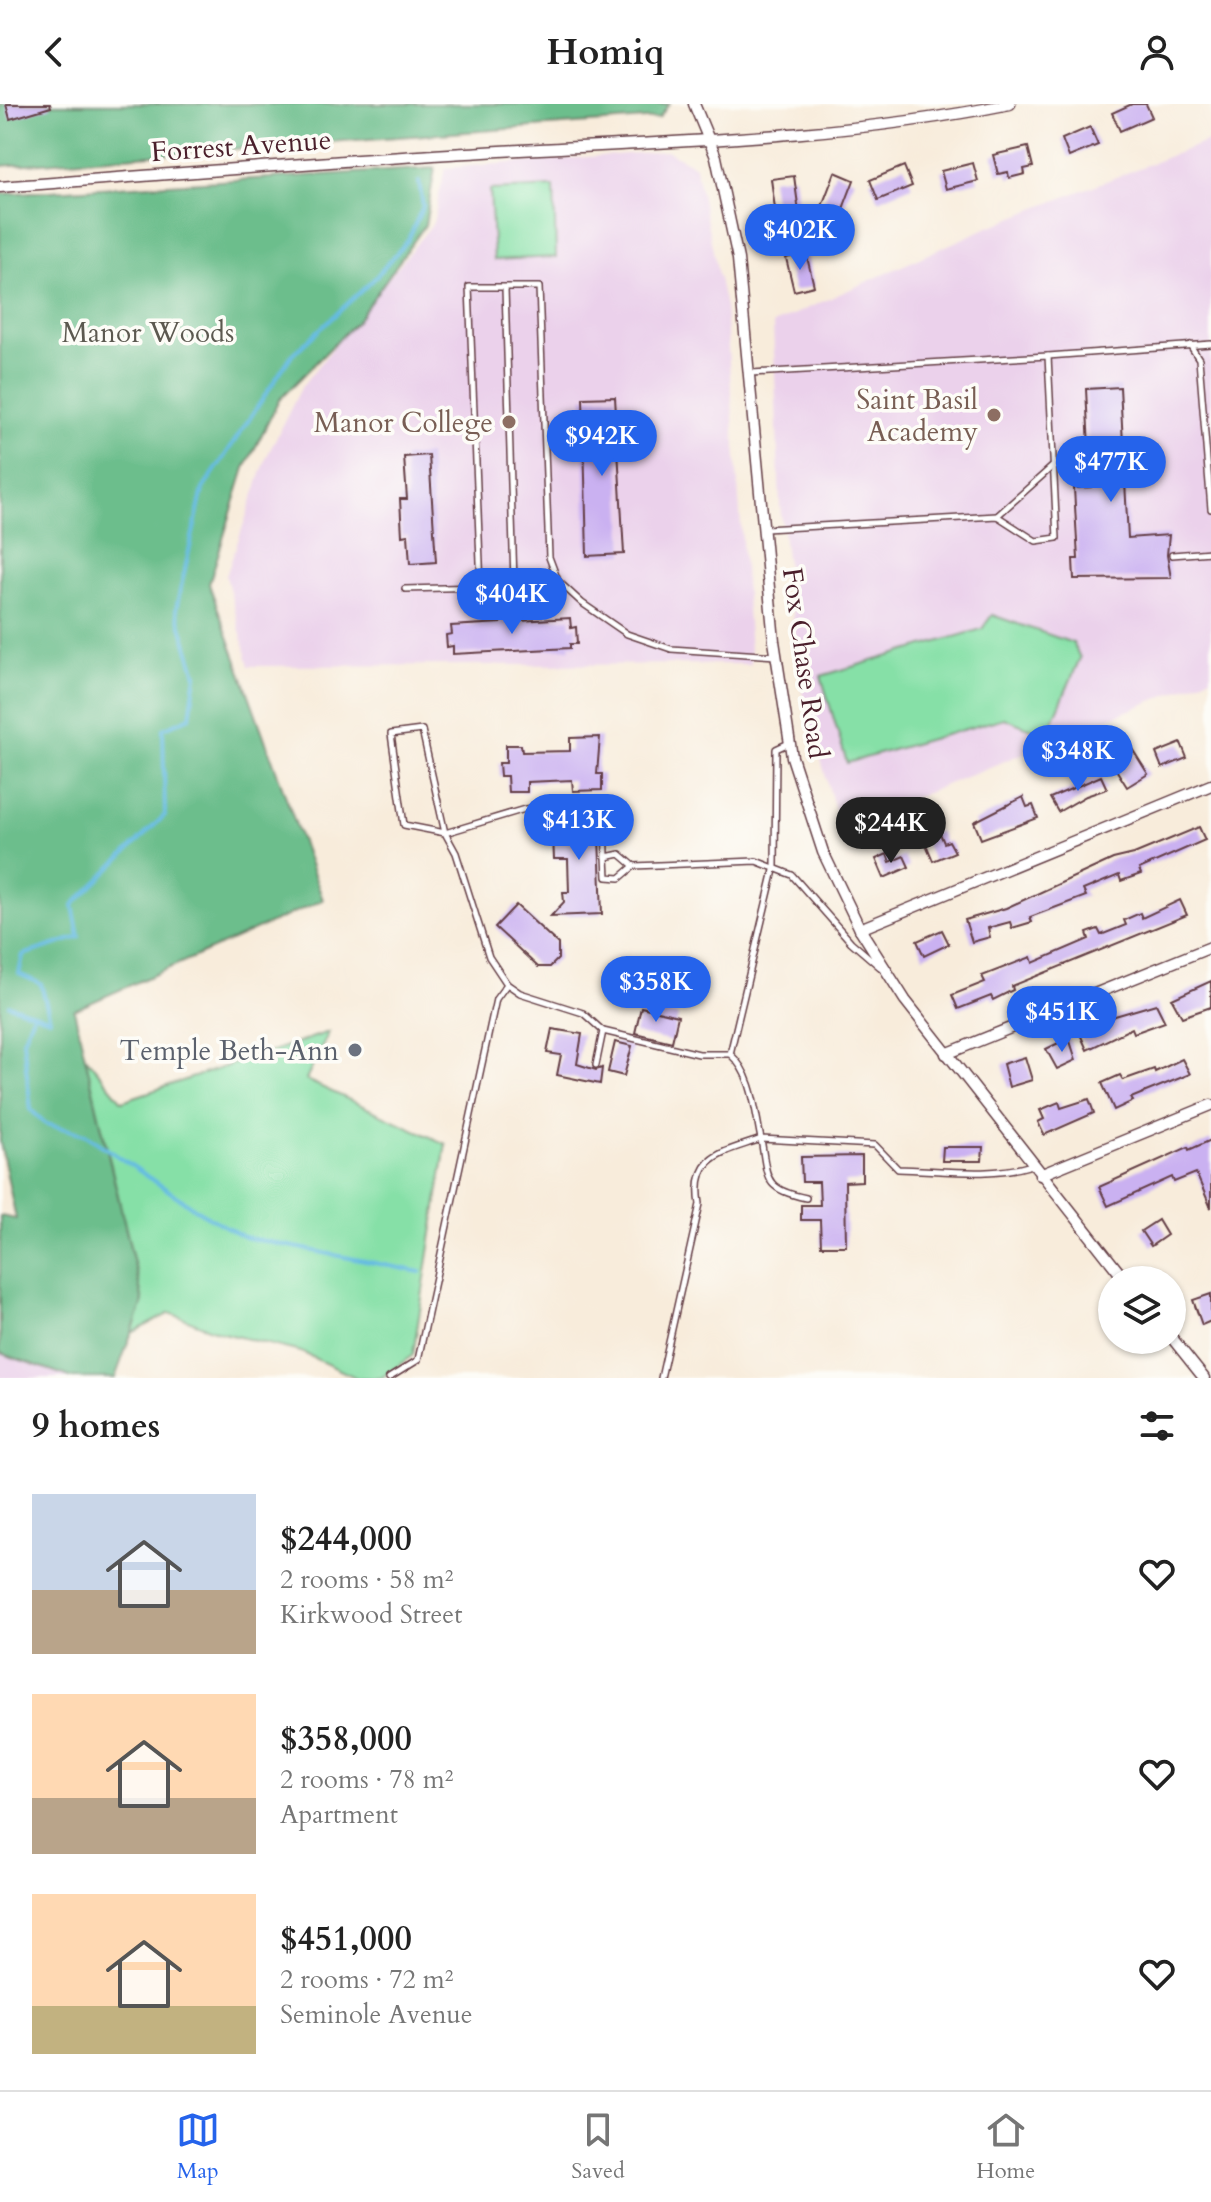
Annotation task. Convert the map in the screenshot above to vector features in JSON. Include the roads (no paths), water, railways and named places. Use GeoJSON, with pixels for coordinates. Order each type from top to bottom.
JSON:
{"type":"FeatureCollection","features":[{"type":"Feature","properties":{"kind":"street","name":"Fox Chase Road"},"geometry":{"type":"LineString","coordinates":[[694,104],[716,157],[738,259],[777,656],[790,743],[823,852],[860,929],[889,976],[946,1054],[1114,1266]]}},
{"type":"Feature","properties":{"kind":"street","name":"Forrest Avenue"},"geometry":{"type":"LineString","coordinates":[[0,187],[441,154],[707,141],[1010,104]]}},
{"type":"Feature","properties":{"kind":"street"},"geometry":{"type":"LineString","coordinates":[[860,929],[1211,785]]}},
{"type":"Feature","properties":{"kind":"street"},"geometry":{"type":"LineString","coordinates":[[946,1054],[1211,947]]}},
{"type":"Feature","properties":{"kind":"street"},"geometry":{"type":"LineString","coordinates":[[1040,1175],[1211,1105]]}},
{"type":"Feature","properties":{"kind":"street"},"geometry":{"type":"LineString","coordinates":[[1185,1354],[1204,1378]]}},
{"type":"Feature","properties":{"kind":"lane"},"geometry":{"type":"LineString","coordinates":[[481,587],[469,287],[539,287],[549,557],[558,581],[621,630],[671,649],[777,656]]}},
{"type":"Feature","properties":{"kind":"lane"},"geometry":{"type":"LineString","coordinates":[[505,287],[514,582]]}},
{"type":"Feature","properties":{"kind":"lane"},"geometry":{"type":"LineString","coordinates":[[751,373],[1211,344]]}},
{"type":"Feature","properties":{"kind":"lane"},"geometry":{"type":"LineString","coordinates":[[1190,345],[1199,359],[1211,509]]}},
{"type":"Feature","properties":{"kind":"lane"},"geometry":{"type":"LineString","coordinates":[[764,529],[997,516],[1036,541],[1057,538],[1048,356]]}},
{"type":"Feature","properties":{"kind":"lane"},"geometry":{"type":"LineString","coordinates":[[997,516],[1054,465]]}},
{"type":"Feature","properties":{"kind":"lane"},"geometry":{"type":"LineString","coordinates":[[1172,555],[1211,552]]}},
{"type":"Feature","properties":{"kind":"lane"},"geometry":{"type":"LineString","coordinates":[[405,589],[558,581]]}},
{"type":"Feature","properties":{"kind":"lane"},"geometry":{"type":"LineString","coordinates":[[730,1054],[699,1054],[603,1031],[583,1013],[520,993],[507,984],[489,957],[456,853],[445,833],[422,730],[391,734],[404,825],[445,833],[525,809],[596,803],[605,808],[607,877],[620,878],[634,866],[756,861],[775,866],[792,875],[851,942],[889,976]]}},
{"type":"Feature","properties":{"kind":"lane"},"geometry":{"type":"LineString","coordinates":[[790,743],[776,749],[775,866],[730,1054],[747,1077],[769,1183],[779,1192],[806,1198]]}},
{"type":"Feature","properties":{"kind":"lane"},"geometry":{"type":"LineString","coordinates":[[606,857],[620,854],[634,866]]}},
{"type":"Feature","properties":{"kind":"lane"},"geometry":{"type":"LineString","coordinates":[[389,1378],[418,1360],[496,999],[507,984]]}},
{"type":"Feature","properties":{"kind":"lane"},"geometry":{"type":"LineString","coordinates":[[596,1065],[603,1031]]}},
{"type":"Feature","properties":{"kind":"lane"},"geometry":{"type":"LineString","coordinates":[[661,1378],[700,1204],[696,1183],[702,1167],[716,1154],[761,1139],[875,1145],[898,1169],[975,1172],[1017,1170],[1032,1165]]}},
{"type":"Feature","properties":{"kind":"waterway"},"geometry":{"type":"LineString","coordinates":[[9,1005],[50,1019],[41,984],[19,974],[23,955],[79,937],[73,905],[165,815],[163,729],[190,717],[196,675],[176,609],[203,489],[291,356],[373,280],[408,240],[423,206],[419,182]]}},
{"type":"Feature","properties":{"kind":"waterway"},"geometry":{"type":"LineString","coordinates":[[34,1013],[23,1040],[31,1110],[46,1124],[85,1134],[200,1212],[244,1237],[420,1272]]}},
{"type":"Feature","properties":{"kind":"place","name":"Saint Basil Academy"},"geometry":{"type":"Point","coordinates":[994,415]}},
{"type":"Feature","properties":{"kind":"place","name":"Manor College"},"geometry":{"type":"Point","coordinates":[509,422]}},
{"type":"Feature","properties":{"kind":"place","name":"Temple Beth-Ann"},"geometry":{"type":"Point","coordinates":[355,1050]}},
{"type":"Feature","properties":{"kind":"park label","name":"Manor Woods"},"geometry":{"type":"Point","coordinates":[148,332]}}]}
